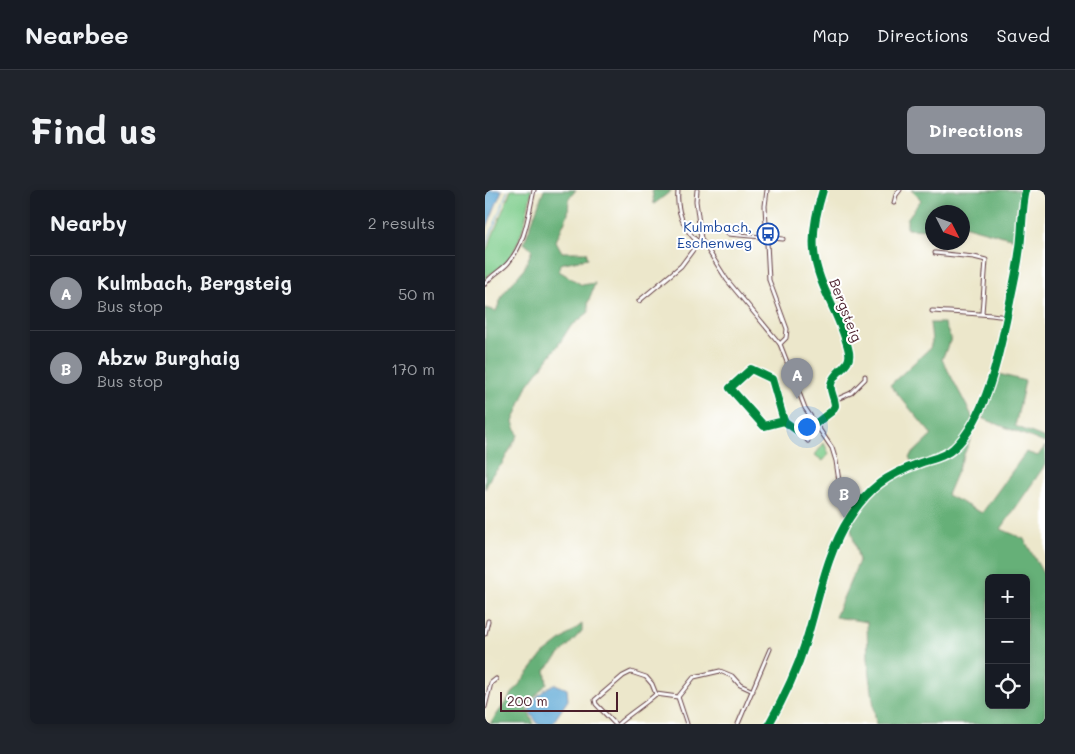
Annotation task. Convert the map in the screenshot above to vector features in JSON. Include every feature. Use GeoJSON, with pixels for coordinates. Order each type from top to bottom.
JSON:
{"type":"FeatureCollection","features":[{"type":"Feature","properties":{"kind":"street"},"geometry":{"type":"LineString","coordinates":[[485,284],[492,275],[503,268],[518,250],[523,240],[534,190]]}},
{"type":"Feature","properties":{"kind":"street"},"geometry":{"type":"LineString","coordinates":[[678,190],[681,218],[688,233],[697,242]]}},
{"type":"Feature","properties":{"kind":"street"},"geometry":{"type":"LineString","coordinates":[[697,190],[696,200],[701,239],[727,280],[780,344],[805,408],[832,448],[836,461],[843,508],[849,518]]}},
{"type":"Feature","properties":{"kind":"street"},"geometry":{"type":"LineString","coordinates":[[767,190],[765,237],[769,280],[787,329],[786,338],[780,344]]}},
{"type":"Feature","properties":{"kind":"street","name":"Bergsteig"},"geometry":{"type":"LineString","coordinates":[[823,190],[816,221],[814,250],[820,276],[849,352],[849,362],[833,377],[831,382],[830,386],[835,400]]}},
{"type":"Feature","properties":{"kind":"street"},"geometry":{"type":"LineString","coordinates":[[894,203],[896,195],[900,190]]}},
{"type":"Feature","properties":{"kind":"street"},"geometry":{"type":"LineString","coordinates":[[769,724],[793,677],[806,642],[834,547],[849,518],[866,496],[881,481],[899,471],[945,455],[954,448],[966,433],[981,407],[996,367],[1007,317],[1019,254],[1026,190]]}},
{"type":"Feature","properties":{"kind":"street"},"geometry":{"type":"LineString","coordinates":[[728,234],[783,239]]}},
{"type":"Feature","properties":{"kind":"street"},"geometry":{"type":"LineString","coordinates":[[639,301],[681,266],[701,239]]}},
{"type":"Feature","properties":{"kind":"street"},"geometry":{"type":"LineString","coordinates":[[935,253],[986,260],[982,313]]}},
{"type":"Feature","properties":{"kind":"street"},"geometry":{"type":"LineString","coordinates":[[932,311],[982,313],[1007,317]]}},
{"type":"Feature","properties":{"kind":"street"},"geometry":{"type":"LineString","coordinates":[[784,420],[764,426],[730,388],[751,370],[772,379],[784,420],[808,441]]}},
{"type":"Feature","properties":{"kind":"street"},"geometry":{"type":"LineString","coordinates":[[802,434],[832,412],[835,400],[851,393],[865,379],[865,376]]}},
{"type":"Feature","properties":{"kind":"street"},"geometry":{"type":"LineString","coordinates":[[485,634],[488,621]]}},
{"type":"Feature","properties":{"kind":"street"},"geometry":{"type":"LineString","coordinates":[[738,724],[770,649]]}},
{"type":"Feature","properties":{"kind":"street"},"geometry":{"type":"LineString","coordinates":[[678,697],[694,677],[720,671],[732,676],[740,685],[753,691]]}},
{"type":"Feature","properties":{"kind":"street"},"geometry":{"type":"LineString","coordinates":[[656,694],[650,681],[642,674],[631,672],[623,676],[595,700],[596,704],[617,724],[656,694],[678,697]]}},
{"type":"Feature","properties":{"kind":"street"},"geometry":{"type":"LineString","coordinates":[[485,708],[491,683],[496,679]]}},
{"type":"Feature","properties":{"kind":"street"},"geometry":{"type":"LineString","coordinates":[[678,697],[687,724]]}},
{"type":"Feature","properties":{"kind":"green space"},"geometry":{"type":"Polygon","coordinates":[[[511,190],[532,190],[523,226],[514,250],[507,261],[499,269],[488,275],[485,282],[485,254],[511,190]]]}},
{"type":"Feature","properties":{"kind":"green space"},"geometry":{"type":"Polygon","coordinates":[[[544,190],[576,190],[569,198],[568,214],[556,241],[562,252],[586,252],[588,258],[560,264],[559,271],[582,285],[595,283],[588,303],[589,312],[569,328],[528,385],[513,422],[518,435],[502,464],[491,476],[485,489],[485,308],[496,311],[503,294],[524,269],[532,250],[524,243],[544,190]]]}},
{"type":"Feature","properties":{"kind":"green space"},"geometry":{"type":"Polygon","coordinates":[[[652,190],[671,190],[671,191],[654,204],[652,190]]]}},
{"type":"Feature","properties":{"kind":"green space"},"geometry":{"type":"Polygon","coordinates":[[[911,190],[1023,190],[1017,210],[1014,239],[970,227],[970,205],[925,205],[925,230],[907,229],[907,219],[921,200],[911,190]]]}},
{"type":"Feature","properties":{"kind":"green space"},"geometry":{"type":"Polygon","coordinates":[[[930,323],[944,323],[951,339],[942,359],[972,416],[971,438],[947,495],[982,513],[1026,452],[1038,456],[1045,446],[1045,465],[1001,529],[1024,539],[1045,577],[1045,724],[876,724],[868,659],[867,622],[835,617],[859,561],[850,525],[865,499],[882,483],[915,468],[909,457],[932,435],[890,385],[930,348],[932,341],[930,323]]]}},
{"type":"Feature","properties":{"kind":"green space"},"geometry":{"type":"Polygon","coordinates":[[[999,374],[1025,381],[1015,426],[1045,438],[1045,443],[982,418],[999,374]]]}},
{"type":"Feature","properties":{"kind":"green space"},"geometry":{"type":"Polygon","coordinates":[[[824,443],[829,454],[823,461],[815,455],[824,443]]]}},
{"type":"Feature","properties":{"kind":"green space"},"geometry":{"type":"Polygon","coordinates":[[[582,624],[582,631],[545,670],[547,683],[526,707],[534,724],[490,724],[543,654],[582,624]]]}},
{"type":"Feature","properties":{"kind":"water"},"geometry":{"type":"Polygon","coordinates":[[[485,190],[502,190],[485,232],[485,190]]]}},
{"type":"Feature","properties":{"kind":"water"},"geometry":{"type":"Polygon","coordinates":[[[555,684],[567,689],[568,700],[552,724],[538,724],[529,711],[539,694],[555,684]]]}},
{"type":"Feature","properties":{"kind":"waterway"},"geometry":{"type":"LineString","coordinates":[[485,248],[508,190]]}},
{"type":"Feature","properties":{"kind":"cycle path"},"geometry":{"type":"LineString","coordinates":[[784,421],[764,426],[730,388],[751,369],[772,379],[784,421],[802,434],[832,411],[835,406],[831,384],[848,361],[849,352],[846,339],[816,264],[814,228],[823,190]]}},
{"type":"Feature","properties":{"kind":"cycle path"},"geometry":{"type":"LineString","coordinates":[[769,724],[799,663],[829,561],[850,517],[864,498],[888,477],[942,456],[954,448],[966,435],[976,418],[991,379],[1002,339],[1018,260],[1026,190]]}},
{"type":"Feature","properties":{"kind":"place","name":"Kulmbach, Eschenweg"},"geometry":{"type":"Point","coordinates":[768,234]}},
{"type":"Feature","properties":{"kind":"place","name":"Kulmbach, Bergsteig"},"geometry":{"type":"Point","coordinates":[797,399]}},
{"type":"Feature","properties":{"kind":"place","name":"Abzw Burghaig"},"geometry":{"type":"Point","coordinates":[844,518]}}]}
